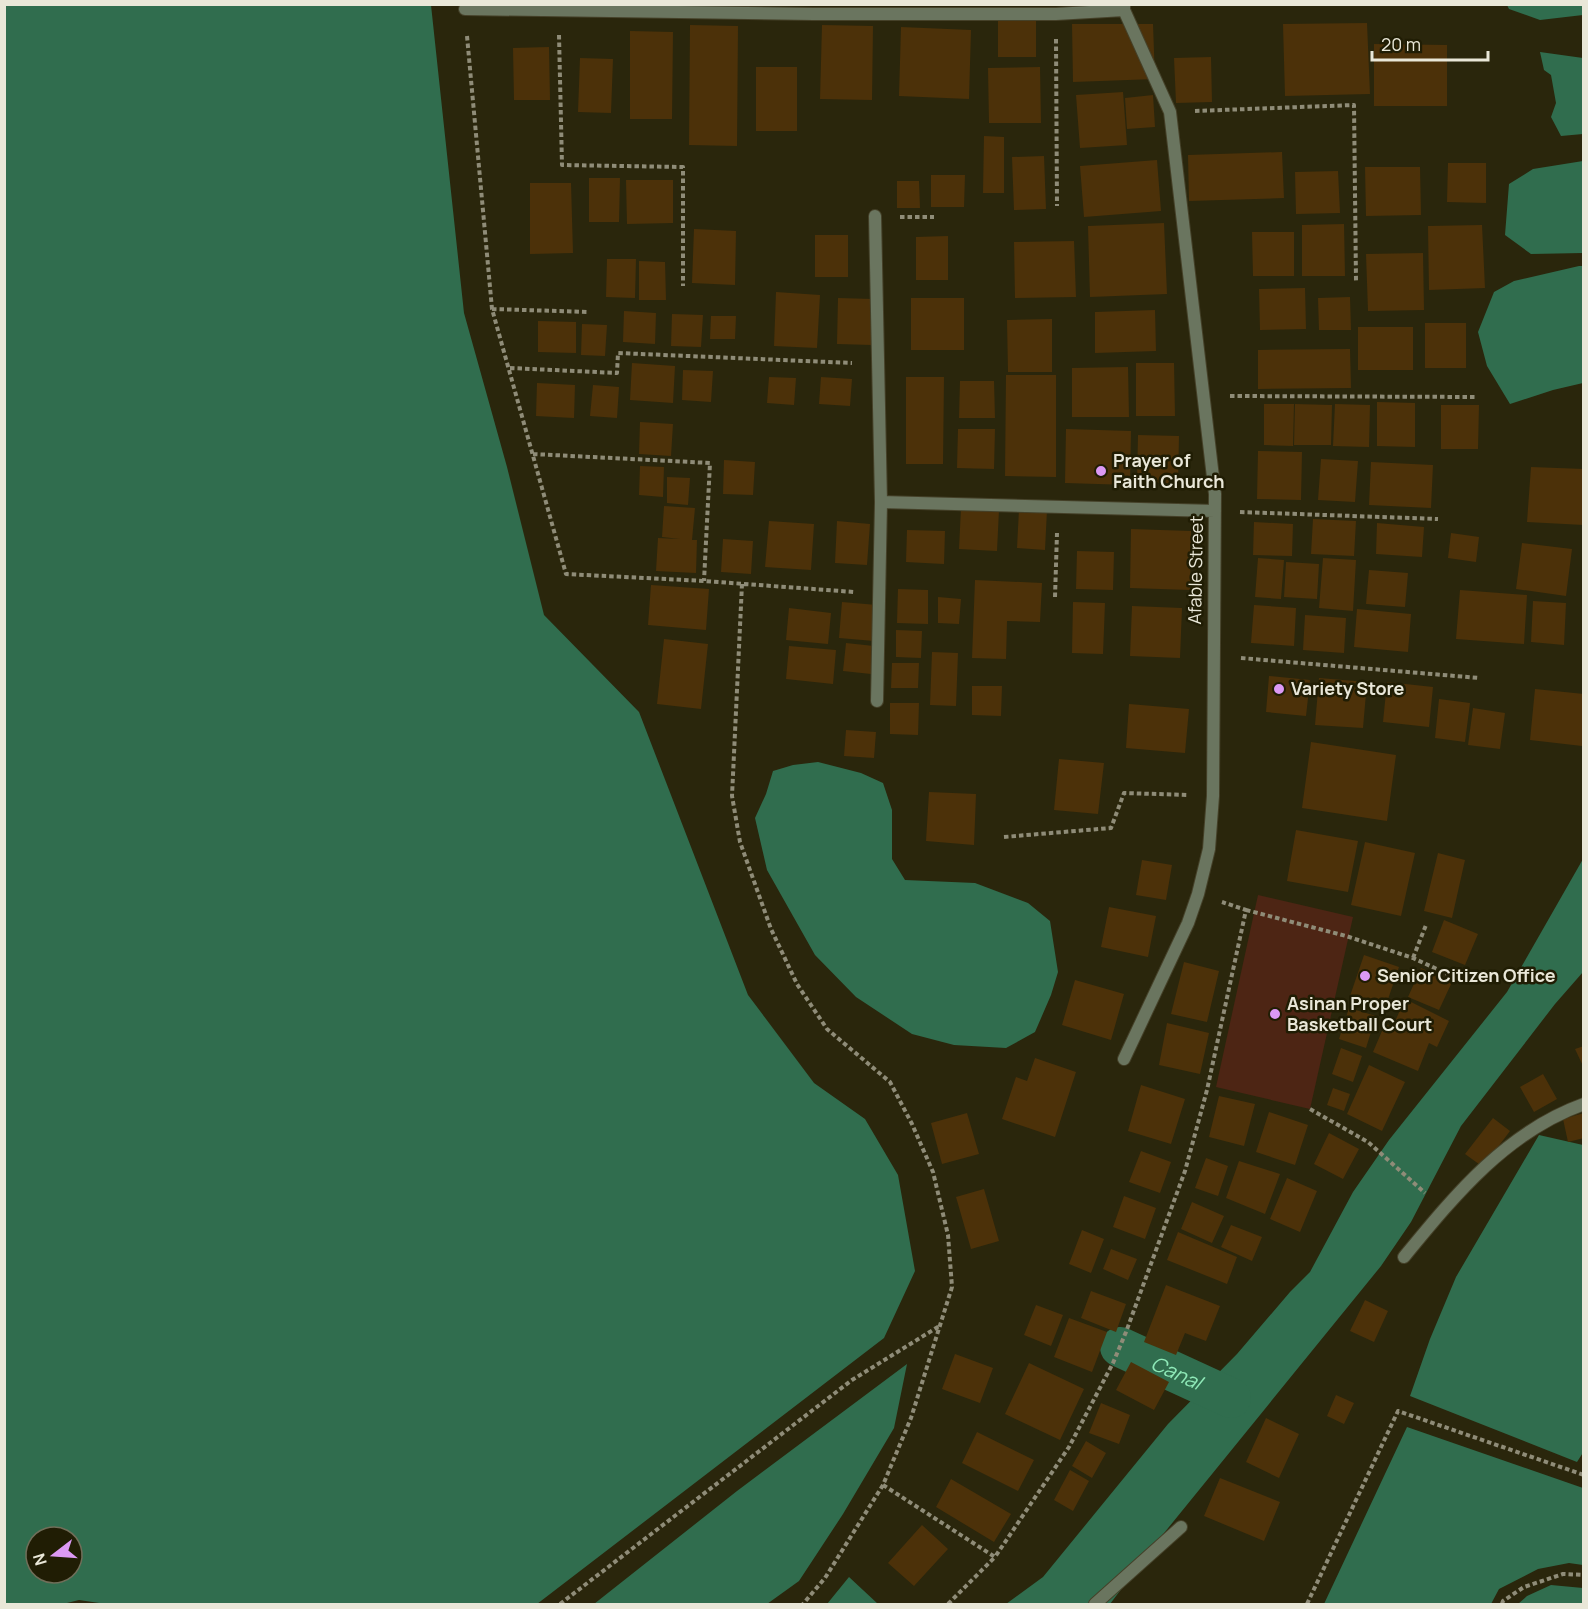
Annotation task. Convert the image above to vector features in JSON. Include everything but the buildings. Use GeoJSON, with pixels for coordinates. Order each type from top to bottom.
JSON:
{"type":"FeatureCollection","features":[{"type":"Feature","properties":{"kind":"street"},"geometry":{"type":"LineString","coordinates":[[465,9],[814,14],[1056,14],[1124,7]]}},
{"type":"Feature","properties":{"kind":"street","name":"Afable Street"},"geometry":{"type":"LineString","coordinates":[[1124,7],[1170,112],[1215,494],[1213,796],[1209,849],[1188,923],[1124,1059]]}},
{"type":"Feature","properties":{"kind":"street"},"geometry":{"type":"LineString","coordinates":[[875,216],[881,502],[877,700]]}},
{"type":"Feature","properties":{"kind":"street"},"geometry":{"type":"LineString","coordinates":[[881,502],[1215,511]]}},
{"type":"Feature","properties":{"kind":"street"},"geometry":{"type":"LineString","coordinates":[[1404,1257],[1468,1181],[1497,1156],[1527,1133],[1566,1110],[1584,1104]]}},
{"type":"Feature","properties":{"kind":"street"},"geometry":{"type":"LineString","coordinates":[[1095,1605],[1181,1527]]}},
{"type":"Feature","properties":{"kind":"path"},"geometry":{"type":"LineString","coordinates":[[465,9],[492,309],[566,574],[879,593]]}},
{"type":"Feature","properties":{"kind":"path"},"geometry":{"type":"LineString","coordinates":[[559,10],[562,165],[683,167],[683,286]]}},
{"type":"Feature","properties":{"kind":"path"},"geometry":{"type":"LineString","coordinates":[[1056,14],[1057,206]]}},
{"type":"Feature","properties":{"kind":"path"},"geometry":{"type":"LineString","coordinates":[[1170,112],[1354,105],[1356,282]]}},
{"type":"Feature","properties":{"kind":"path"},"geometry":{"type":"LineString","coordinates":[[875,216],[934,217]]}},
{"type":"Feature","properties":{"kind":"path"},"geometry":{"type":"LineString","coordinates":[[492,309],[589,312]]}},
{"type":"Feature","properties":{"kind":"path"},"geometry":{"type":"LineString","coordinates":[[510,368],[617,374],[618,353],[877,364]]}},
{"type":"Feature","properties":{"kind":"path"},"geometry":{"type":"LineString","coordinates":[[1205,396],[1477,397]]}},
{"type":"Feature","properties":{"kind":"path"},"geometry":{"type":"LineString","coordinates":[[533,453],[710,463],[704,581]]}},
{"type":"Feature","properties":{"kind":"path"},"geometry":{"type":"LineString","coordinates":[[1055,597],[1058,506]]}},
{"type":"Feature","properties":{"kind":"path"},"geometry":{"type":"LineString","coordinates":[[1215,511],[1438,519]]}},
{"type":"Feature","properties":{"kind":"path"},"geometry":{"type":"LineString","coordinates":[[742,584],[732,796],[740,842],[771,929],[797,984],[827,1029],[890,1082],[912,1124],[933,1172],[948,1235],[952,1287],[911,1418],[883,1485],[825,1578],[803,1605]]}},
{"type":"Feature","properties":{"kind":"path"},"geometry":{"type":"LineString","coordinates":[[1213,655],[1479,678]]}},
{"type":"Feature","properties":{"kind":"path"},"geometry":{"type":"LineString","coordinates":[[1004,837],[1111,828],[1124,793],[1213,796]]}},
{"type":"Feature","properties":{"kind":"path"},"geometry":{"type":"LineString","coordinates":[[1198,894],[1246,910],[1346,936],[1413,958],[1456,978]]}},
{"type":"Feature","properties":{"kind":"path"},"geometry":{"type":"LineString","coordinates":[[948,1605],[996,1557],[1069,1447],[1113,1363],[1185,1172],[1207,1090],[1246,910]]}},
{"type":"Feature","properties":{"kind":"path"},"geometry":{"type":"LineString","coordinates":[[1413,958],[1426,925]]}},
{"type":"Feature","properties":{"kind":"path"},"geometry":{"type":"LineString","coordinates":[[1310,1109],[1368,1142],[1431,1199]]}},
{"type":"Feature","properties":{"kind":"path"},"geometry":{"type":"LineString","coordinates":[[560,1605],[852,1380],[941,1325]]}},
{"type":"Feature","properties":{"kind":"path"},"geometry":{"type":"LineString","coordinates":[[1307,1605],[1398,1411],[1583,1475]]}},
{"type":"Feature","properties":{"kind":"path"},"geometry":{"type":"LineString","coordinates":[[883,1485],[996,1557]]}},
{"type":"Feature","properties":{"kind":"path"},"geometry":{"type":"LineString","coordinates":[[1502,1605],[1503,1601],[1524,1587],[1563,1574],[1584,1575]]}},
{"type":"Feature","properties":{"kind":"shaded area"},"geometry":{"type":"Polygon","coordinates":[[[5,4],[431,5],[464,313],[507,467],[544,615],[639,712],[748,995],[814,1083],[865,1119],[898,1175],[915,1271],[884,1338],[537,1604],[106,1604],[79,1600],[63,1604],[5,1604],[5,4]]]}},
{"type":"Feature","properties":{"kind":"shaded area"},"geometry":{"type":"Polygon","coordinates":[[[1507,5],[1583,5],[1583,15],[1540,20],[1509,9],[1507,5]]]}},
{"type":"Feature","properties":{"kind":"shaded area"},"geometry":{"type":"Polygon","coordinates":[[[1540,52],[1583,58],[1583,134],[1561,136],[1551,117],[1556,103],[1551,75],[1544,70],[1540,52]]]}},
{"type":"Feature","properties":{"kind":"shaded area"},"geometry":{"type":"Polygon","coordinates":[[[1583,161],[1583,253],[1531,254],[1505,235],[1509,184],[1533,169],[1583,161]]]}},
{"type":"Feature","properties":{"kind":"shaded area"},"geometry":{"type":"Polygon","coordinates":[[[1584,266],[1583,383],[1510,404],[1487,366],[1478,332],[1494,292],[1514,281],[1584,266]]]}},
{"type":"Feature","properties":{"kind":"shaded area"},"geometry":{"type":"Polygon","coordinates":[[[818,762],[861,773],[883,783],[892,810],[892,859],[905,880],[975,883],[1028,903],[1050,921],[1058,972],[1035,1032],[1006,1048],[954,1045],[912,1034],[856,997],[815,955],[767,870],[755,818],[773,771],[793,765],[818,762]]]}},
{"type":"Feature","properties":{"kind":"shaded area"},"geometry":{"type":"Polygon","coordinates":[[[1583,859],[1583,972],[1555,1004],[1461,1126],[1411,1222],[1381,1266],[1160,1538],[1110,1604],[1006,1604],[1043,1577],[1168,1424],[1237,1354],[1310,1272],[1353,1192],[1389,1140],[1507,992],[1583,859]]]}},
{"type":"Feature","properties":{"kind":"shaded area"},"geometry":{"type":"Polygon","coordinates":[[[1258,895],[1353,917],[1310,1109],[1216,1087],[1258,895]]]}},
{"type":"Feature","properties":{"kind":"shaded area"},"geometry":{"type":"Polygon","coordinates":[[[1539,1135],[1583,1145],[1584,1451],[1577,1462],[1410,1396],[1430,1339],[1456,1277],[1539,1135]]]}},
{"type":"Feature","properties":{"kind":"shaded area"},"geometry":{"type":"Polygon","coordinates":[[[907,1364],[894,1428],[843,1514],[799,1581],[767,1604],[594,1604],[737,1491],[907,1364]]]}},
{"type":"Feature","properties":{"kind":"shaded area"},"geometry":{"type":"Polygon","coordinates":[[[1407,1427],[1583,1488],[1583,1565],[1569,1563],[1538,1569],[1499,1589],[1491,1604],[1324,1604],[1407,1427]]]}},
{"type":"Feature","properties":{"kind":"shaded area"},"geometry":{"type":"Polygon","coordinates":[[[849,1577],[878,1604],[827,1604],[849,1577]]]}},
{"type":"Feature","properties":{"kind":"shaded area"},"geometry":{"type":"Polygon","coordinates":[[[1551,1585],[1583,1588],[1583,1604],[1518,1604],[1527,1596],[1551,1585]]]}},
{"type":"Feature","properties":{"kind":"waterway","name":"Canal"},"geometry":{"type":"LineString","coordinates":[[1120,1347],[1231,1398]]}},
{"type":"Feature","properties":{"kind":"place","name":"Prayer of Faith Church"},"geometry":{"type":"Point","coordinates":[1101,471]}},
{"type":"Feature","properties":{"kind":"place","name":"Variety Store"},"geometry":{"type":"Point","coordinates":[1279,689]}},
{"type":"Feature","properties":{"kind":"place","name":"Senior Citizen Office"},"geometry":{"type":"Point","coordinates":[1365,976]}},
{"type":"Feature","properties":{"kind":"place","name":"Asinan Proper Basketball Court"},"geometry":{"type":"Point","coordinates":[1275,1014]}}]}
